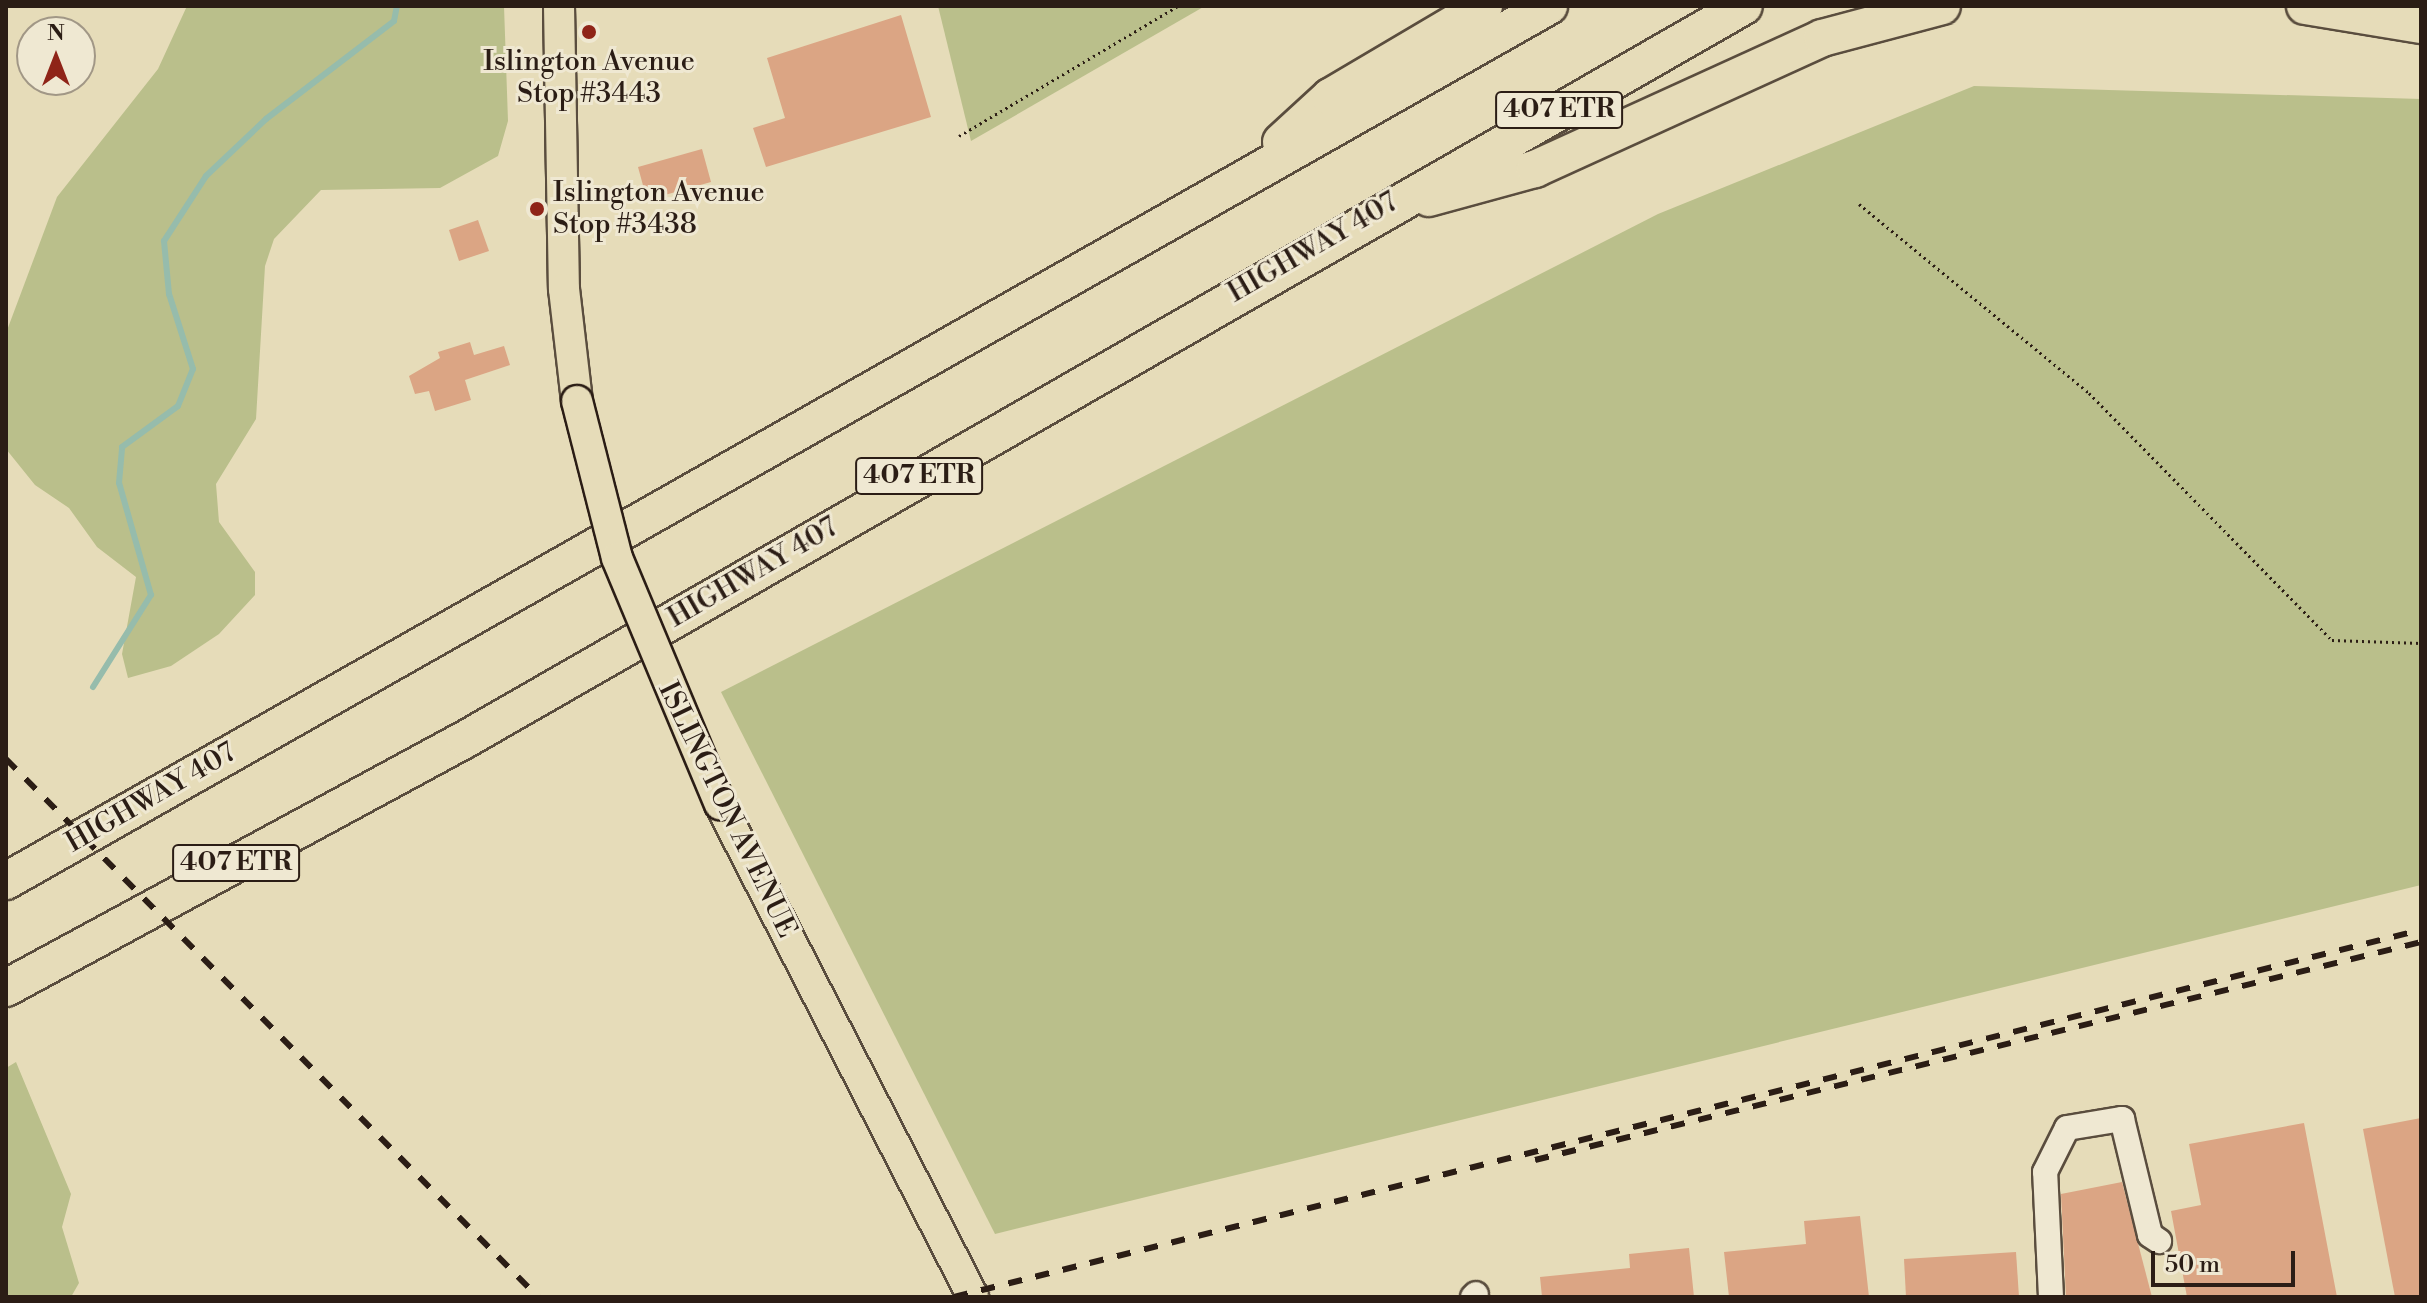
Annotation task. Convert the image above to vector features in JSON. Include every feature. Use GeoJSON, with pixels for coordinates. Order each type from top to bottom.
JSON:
{"type":"FeatureCollection","features":[{"type":"Feature","properties":{"kind":"highway"},"geometry":{"type":"LineString","coordinates":[[1233,186],[1330,97],[1484,6]]}},
{"type":"Feature","properties":{"kind":"highway","name":"HIGHWAY 407"},"geometry":{"type":"LineString","coordinates":[[6,881],[1549,6]]}},
{"type":"Feature","properties":{"kind":"highway","name":"HIGHWAY 407"},"geometry":{"type":"LineString","coordinates":[[6,988],[480,731],[1373,213],[1744,6]]}},
{"type":"Feature","properties":{"kind":"highway"},"geometry":{"type":"LineString","coordinates":[[1373,213],[1535,169],[1822,38],[1942,6]]}},
{"type":"Feature","properties":{"kind":"highway"},"geometry":{"type":"LineString","coordinates":[[2305,6],[2421,25]]}},
{"type":"Feature","properties":{"kind":"main road","name":"ISLINGTON AVENUE"},"geometry":{"type":"LineString","coordinates":[[559,6],[564,289],[577,401],[617,558],[720,804],[973,1297]]}},
{"type":"Feature","properties":{"kind":"lane"},"geometry":{"type":"LineString","coordinates":[[2051,1297],[2045,1172],[2067,1128],[2122,1119],[2150,1235],[2159,1241]]}},
{"type":"Feature","properties":{"kind":"path"},"geometry":{"type":"LineString","coordinates":[[959,136],[1178,6]]}},
{"type":"Feature","properties":{"kind":"path"},"geometry":{"type":"LineString","coordinates":[[1859,204],[2089,393],[2332,640],[2421,643]]}},
{"type":"Feature","properties":{"kind":"green space"},"geometry":{"type":"Polygon","coordinates":[[[187,6],[504,6],[508,121],[498,156],[440,188],[321,190],[274,239],[265,266],[256,419],[216,484],[219,522],[255,572],[255,595],[219,634],[171,666],[128,678],[122,654],[136,577],[97,547],[69,508],[35,485],[6,449],[6,333],[57,197],[158,69],[187,6]]]}},
{"type":"Feature","properties":{"kind":"green space"},"geometry":{"type":"Polygon","coordinates":[[[938,6],[1205,6],[971,141],[938,6]]]}},
{"type":"Feature","properties":{"kind":"green space"},"geometry":{"type":"Polygon","coordinates":[[[1974,86],[2421,99],[2421,885],[995,1234],[721,692],[1658,214],[1974,86]]]}},
{"type":"Feature","properties":{"kind":"green space"},"geometry":{"type":"Polygon","coordinates":[[[16,1062],[71,1194],[62,1227],[79,1283],[71,1297],[6,1297],[6,1068],[16,1062]]]}},
{"type":"Feature","properties":{"kind":"building"},"geometry":{"type":"Polygon","coordinates":[[[901,15],[931,117],[766,167],[753,128],[785,118],[767,58],[901,15]]]}},
{"type":"Feature","properties":{"kind":"building"},"geometry":{"type":"Polygon","coordinates":[[[702,149],[711,182],[647,200],[638,167],[702,149]]]}},
{"type":"Feature","properties":{"kind":"building"},"geometry":{"type":"Polygon","coordinates":[[[478,220],[489,251],[459,261],[449,230],[478,220]]]}},
{"type":"Feature","properties":{"kind":"building"},"geometry":{"type":"Polygon","coordinates":[[[470,342],[474,355],[504,346],[510,365],[465,380],[471,400],[435,411],[429,391],[415,394],[409,376],[440,358],[438,352],[470,342]]]}},
{"type":"Feature","properties":{"kind":"building"},"geometry":{"type":"Polygon","coordinates":[[[2421,1118],[2421,1297],[2395,1297],[2363,1129],[2421,1118]]]}},
{"type":"Feature","properties":{"kind":"building"},"geometry":{"type":"Polygon","coordinates":[[[2304,1123],[2337,1297],[2187,1297],[2171,1211],[2201,1205],[2189,1144],[2304,1123]]]}},
{"type":"Feature","properties":{"kind":"building"},"geometry":{"type":"Polygon","coordinates":[[[2122,1182],[2152,1297],[2066,1297],[2061,1194],[2122,1182]]]}},
{"type":"Feature","properties":{"kind":"building"},"geometry":{"type":"Polygon","coordinates":[[[1860,1216],[1869,1297],[1729,1297],[1724,1252],[1806,1244],[1804,1221],[1860,1216]]]}},
{"type":"Feature","properties":{"kind":"building"},"geometry":{"type":"Polygon","coordinates":[[[1689,1248],[1694,1297],[1542,1297],[1540,1277],[1630,1268],[1629,1254],[1689,1248]]]}},
{"type":"Feature","properties":{"kind":"building"},"geometry":{"type":"Polygon","coordinates":[[[2016,1252],[2019,1297],[1906,1297],[1904,1259],[2016,1252]]]}},
{"type":"Feature","properties":{"kind":"waterway"},"geometry":{"type":"LineString","coordinates":[[93,687],[151,595],[119,483],[122,447],[178,406],[193,369],[169,294],[164,241],[206,176],[266,119],[394,21],[397,6]]}},
{"type":"Feature","properties":{"kind":"railway"},"geometry":{"type":"LineString","coordinates":[[6,759],[538,1297]]}},
{"type":"Feature","properties":{"kind":"railway"},"geometry":{"type":"LineString","coordinates":[[954,1297],[2421,930]]}},
{"type":"Feature","properties":{"kind":"railway"},"geometry":{"type":"LineString","coordinates":[[1535,1160],[2421,942]]}},
{"type":"Feature","properties":{"kind":"place","name":"Islington Avenue Stop #3443"},"geometry":{"type":"Point","coordinates":[589,32]}},
{"type":"Feature","properties":{"kind":"place","name":"Islington Avenue Stop #3438"},"geometry":{"type":"Point","coordinates":[537,209]}}]}
